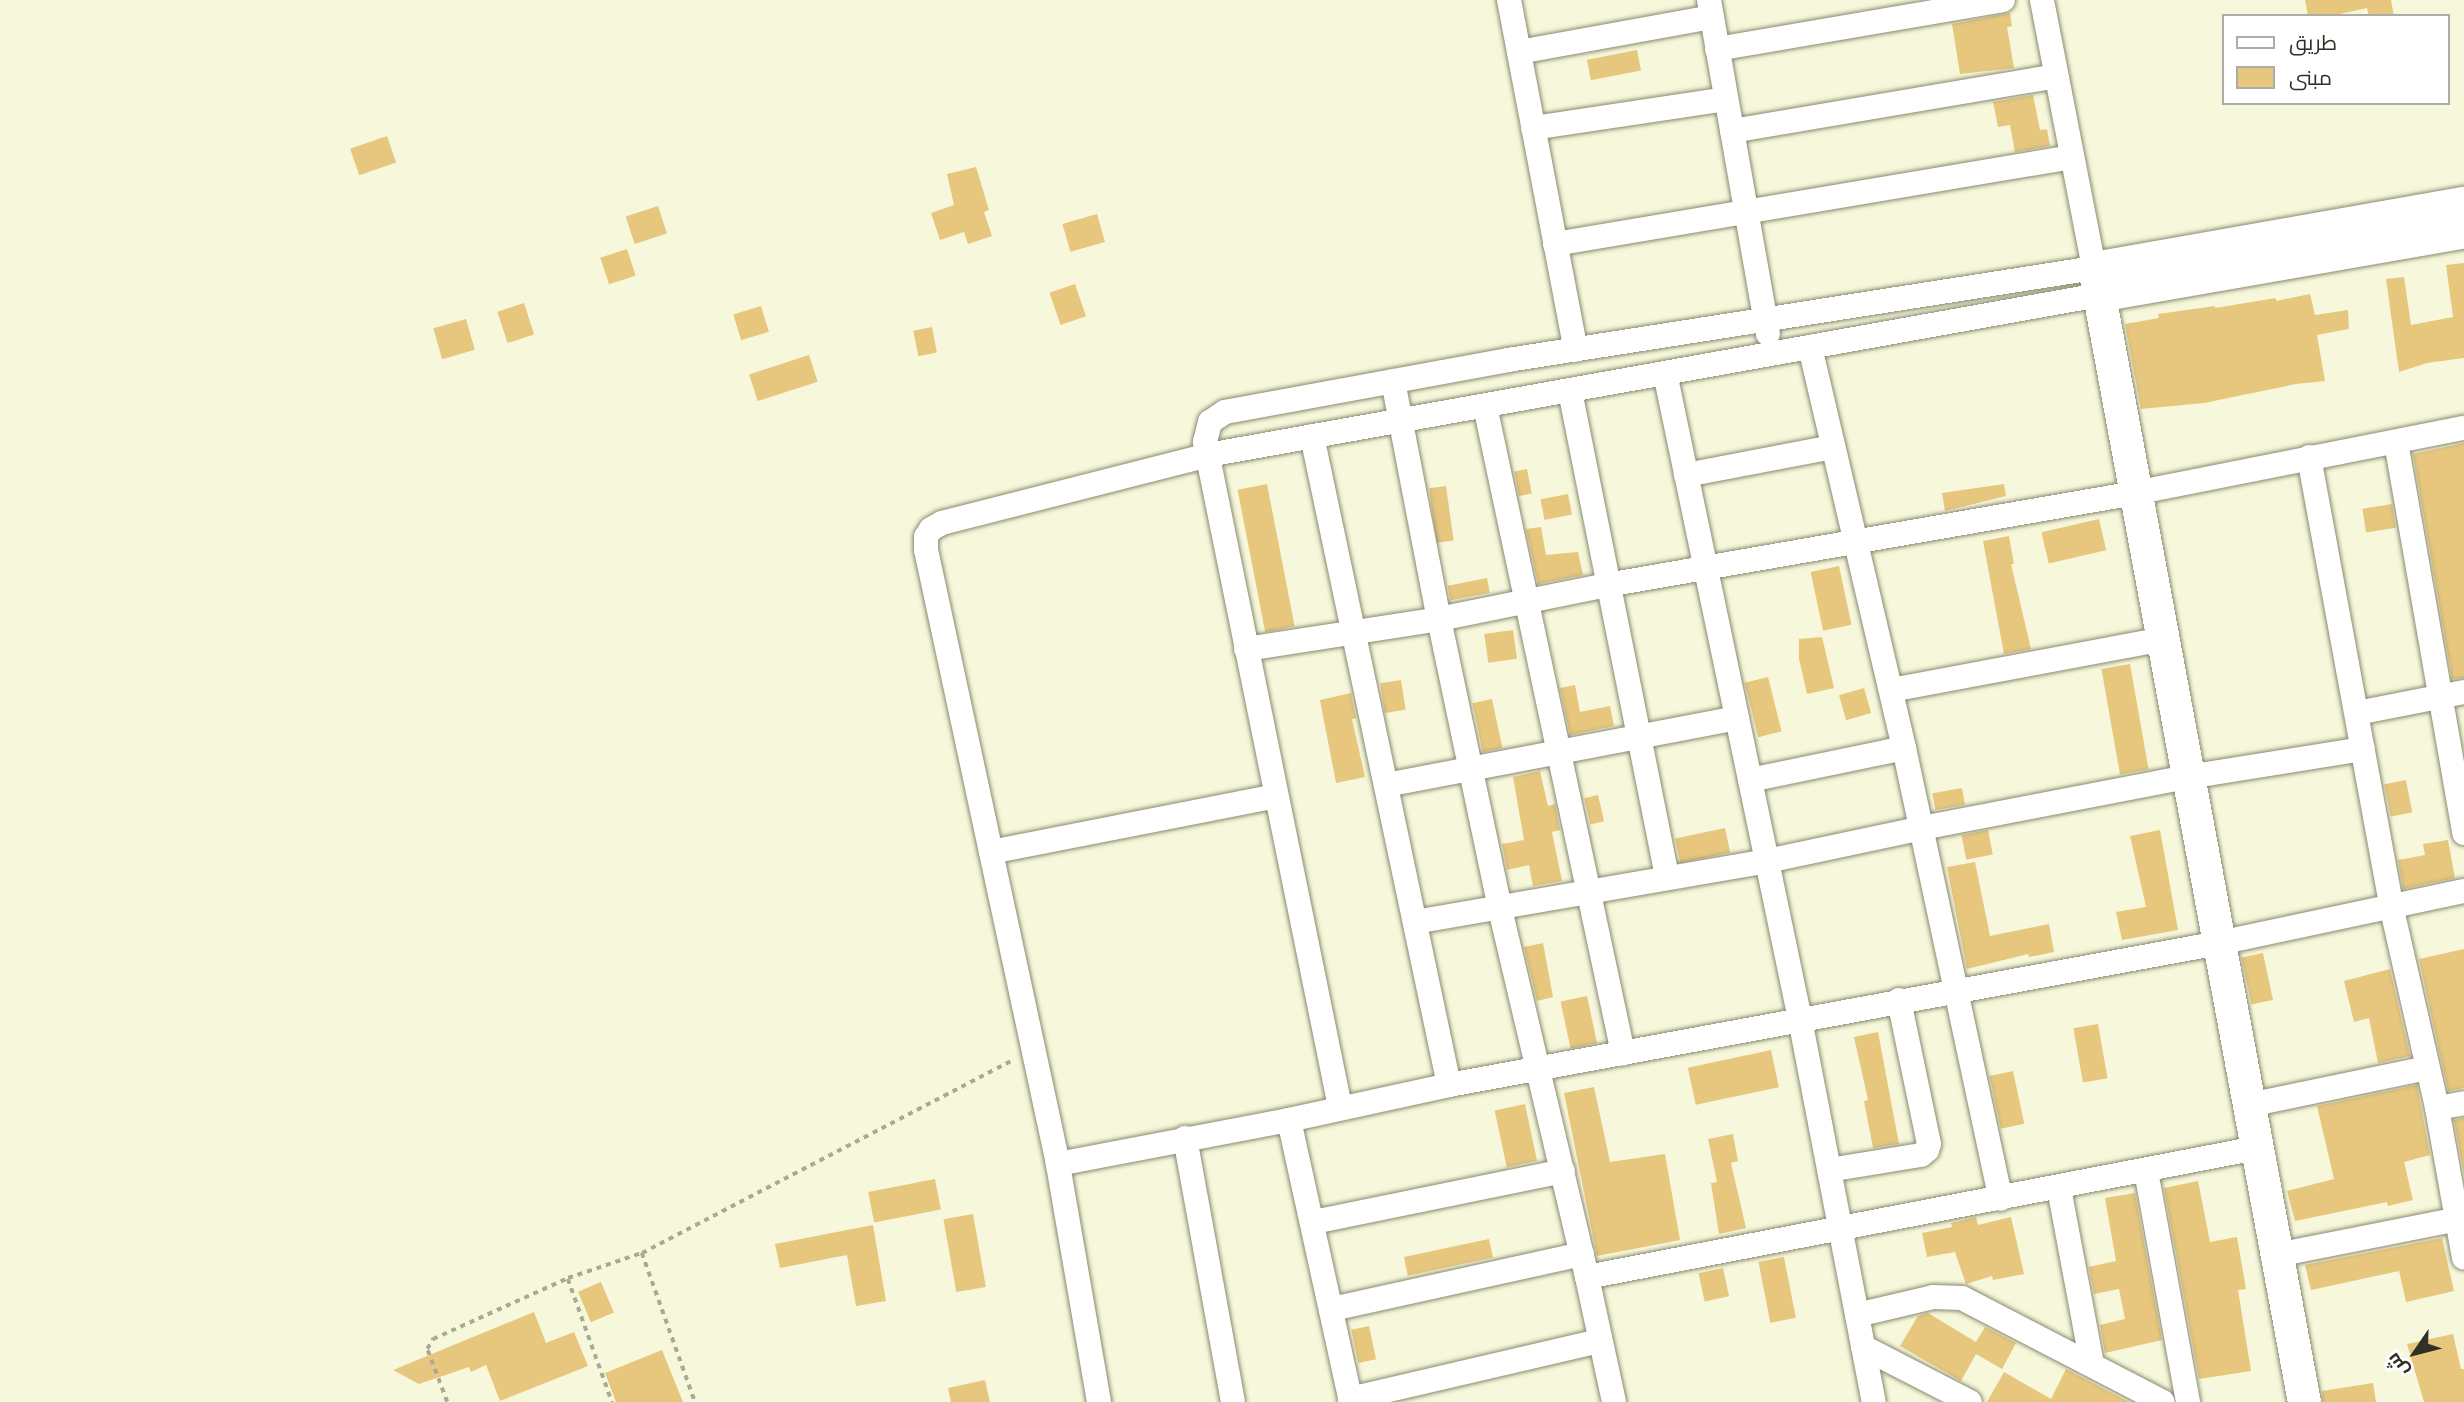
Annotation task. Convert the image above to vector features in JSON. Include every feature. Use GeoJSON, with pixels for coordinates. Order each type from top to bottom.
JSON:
{"type":"FeatureCollection","features":[{"type":"Feature","properties":{"kind":"street"},"geometry":{"type":"LineString","coordinates":[[1509,0],[1576,350]]}},
{"type":"Feature","properties":{"kind":"street"},"geometry":{"type":"LineString","coordinates":[[1717,48],[2003,0]]}},
{"type":"Feature","properties":{"kind":"street"},"geometry":{"type":"LineString","coordinates":[[2042,0],[2304,1402]]}},
{"type":"Feature","properties":{"kind":"street"},"geometry":{"type":"LineString","coordinates":[[1519,52],[1710,9],[1772,354]]}},
{"type":"Feature","properties":{"kind":"street"},"geometry":{"type":"LineString","coordinates":[[1732,131],[2056,76]]}},
{"type":"Feature","properties":{"kind":"street"},"geometry":{"type":"LineString","coordinates":[[1533,128],[1726,99]]}},
{"type":"Feature","properties":{"kind":"street"},"geometry":{"type":"LineString","coordinates":[[1555,244],[2072,158]]}},
{"type":"Feature","properties":{"kind":"street"},"geometry":{"type":"LineString","coordinates":[[1099,1402],[1058,1164],[926,550],[926,537],[942,523],[1208,456],[1810,347],[2096,281],[2464,203]]}},
{"type":"Feature","properties":{"kind":"street"},"geometry":{"type":"LineString","coordinates":[[1340,1107],[1208,456],[1206,431],[1215,416],[1393,381],[1765,317],[2096,281],[2464,231]]}},
{"type":"Feature","properties":{"kind":"street"},"geometry":{"type":"LineString","coordinates":[[1810,347],[1922,828],[2001,1199]]}},
{"type":"Feature","properties":{"kind":"street"},"geometry":{"type":"LineString","coordinates":[[1665,373],[1800,1019],[1874,1402]]}},
{"type":"Feature","properties":{"kind":"street"},"geometry":{"type":"LineString","coordinates":[[1393,381],[1439,619],[1500,909],[1585,1266],[1614,1402]]}},
{"type":"Feature","properties":{"kind":"street"},"geometry":{"type":"LineString","coordinates":[[1570,391],[1667,877]]}},
{"type":"Feature","properties":{"kind":"street"},"geometry":{"type":"LineString","coordinates":[[1485,406],[1586,893],[1623,1053]]}},
{"type":"Feature","properties":{"kind":"street"},"geometry":{"type":"LineString","coordinates":[[1246,649],[1439,619],[1705,567],[2135,493],[2464,428]]}},
{"type":"Feature","properties":{"kind":"street"},"geometry":{"type":"LineString","coordinates":[[1311,436],[1449,1085]]}},
{"type":"Feature","properties":{"kind":"street"},"geometry":{"type":"LineString","coordinates":[[2396,442],[2438,697],[2464,833]]}},
{"type":"Feature","properties":{"kind":"street"},"geometry":{"type":"LineString","coordinates":[[1686,475],[1833,447]]}},
{"type":"Feature","properties":{"kind":"street"},"geometry":{"type":"LineString","coordinates":[[2309,457],[2391,905],[2461,1219],[2464,1258]]}},
{"type":"Feature","properties":{"kind":"street"},"geometry":{"type":"LineString","coordinates":[[1891,690],[2163,639]]}},
{"type":"Feature","properties":{"kind":"street"},"geometry":{"type":"LineString","coordinates":[[2357,713],[2464,692]]}},
{"type":"Feature","properties":{"kind":"street"},"geometry":{"type":"LineString","coordinates":[[1386,785],[1737,719]]}},
{"type":"Feature","properties":{"kind":"street"},"geometry":{"type":"LineString","coordinates":[[1750,780],[1904,748]]}},
{"type":"Feature","properties":{"kind":"street"},"geometry":{"type":"LineString","coordinates":[[1415,922],[1767,861],[2188,777],[2363,748]]}},
{"type":"Feature","properties":{"kind":"street"},"geometry":{"type":"LineString","coordinates":[[991,852],[1276,796]]}},
{"type":"Feature","properties":{"kind":"street"},"geometry":{"type":"LineString","coordinates":[[1058,1164],[1289,1120],[1449,1085],[1955,989],[2219,943],[2464,891]]}},
{"type":"Feature","properties":{"kind":"street"},"geometry":{"type":"LineString","coordinates":[[1829,1170],[1921,1155],[1927,1150],[1899,1000]]}},
{"type":"Feature","properties":{"kind":"street"},"geometry":{"type":"LineString","coordinates":[[2249,1105],[2427,1068]]}},
{"type":"Feature","properties":{"kind":"street"},"geometry":{"type":"LineString","coordinates":[[2437,1108],[2464,1103]]}},
{"type":"Feature","properties":{"kind":"street"},"geometry":{"type":"LineString","coordinates":[[1289,1120],[1350,1401],[1600,1341]]}},
{"type":"Feature","properties":{"kind":"street"},"geometry":{"type":"LineString","coordinates":[[1185,1138],[1233,1402]]}},
{"type":"Feature","properties":{"kind":"street"},"geometry":{"type":"LineString","coordinates":[[1332,1309],[1585,1266],[1840,1229],[2257,1148]]}},
{"type":"Feature","properties":{"kind":"street"},"geometry":{"type":"LineString","coordinates":[[1312,1222],[1563,1171]]}},
{"type":"Feature","properties":{"kind":"street"},"geometry":{"type":"LineString","coordinates":[[2146,1171],[2188,1402]]}},
{"type":"Feature","properties":{"kind":"street"},"geometry":{"type":"LineString","coordinates":[[2059,1188],[2092,1364]]}},
{"type":"Feature","properties":{"kind":"street"},"geometry":{"type":"LineString","coordinates":[[2277,1255],[2461,1219]]}},
{"type":"Feature","properties":{"kind":"street"},"geometry":{"type":"LineString","coordinates":[[1857,1315],[1933,1297],[1962,1298],[2163,1402]]}},
{"type":"Feature","properties":{"kind":"street"},"geometry":{"type":"LineString","coordinates":[[1863,1347],[1970,1402]]}},
{"type":"Feature","properties":{"kind":"path"},"geometry":{"type":"LineString","coordinates":[[447,1402],[440,1390],[427,1349],[428,1344],[568,1278],[642,1253],[1033,1049]]}},
{"type":"Feature","properties":{"kind":"path"},"geometry":{"type":"LineString","coordinates":[[642,1253],[695,1402]]}},
{"type":"Feature","properties":{"kind":"path"},"geometry":{"type":"LineString","coordinates":[[568,1278],[612,1402]]}},
{"type":"Feature","properties":{"kind":"building"},"geometry":{"type":"Polygon","coordinates":[[[2305,0],[2391,0],[2394,14],[2368,14],[2367,8],[2340,14],[2308,14],[2305,0]]]}},
{"type":"Feature","properties":{"kind":"building"},"geometry":{"type":"Polygon","coordinates":[[[2010,13],[2012,26],[2007,27],[2014,68],[1960,74],[1952,24],[2010,13]]]}},
{"type":"Feature","properties":{"kind":"building"},"geometry":{"type":"Polygon","coordinates":[[[1637,50],[1641,71],[1591,80],[1587,60],[1637,50]]]}},
{"type":"Feature","properties":{"kind":"building"},"geometry":{"type":"Polygon","coordinates":[[[2033,95],[2040,130],[2047,129],[2050,146],[2015,152],[2010,125],[1998,127],[1993,102],[2033,95]]]}},
{"type":"Feature","properties":{"kind":"building"},"geometry":{"type":"Polygon","coordinates":[[[387,136],[396,162],[359,175],[350,149],[387,136]]]}},
{"type":"Feature","properties":{"kind":"building"},"geometry":{"type":"Polygon","coordinates":[[[976,167],[989,210],[984,212],[992,236],[968,244],[964,232],[940,240],[931,213],[954,205],[947,174],[976,167]]]}},
{"type":"Feature","properties":{"kind":"building"},"geometry":{"type":"Polygon","coordinates":[[[658,206],[667,234],[635,244],[626,217],[658,206]]]}},
{"type":"Feature","properties":{"kind":"building"},"geometry":{"type":"Polygon","coordinates":[[[1097,214],[1105,242],[1070,252],[1062,224],[1097,214]]]}},
{"type":"Feature","properties":{"kind":"building"},"geometry":{"type":"Polygon","coordinates":[[[627,249],[636,276],[609,284],[600,258],[627,249]]]}},
{"type":"Feature","properties":{"kind":"building"},"geometry":{"type":"Polygon","coordinates":[[[2464,263],[2464,358],[2427,363],[2399,372],[2386,279],[2404,277],[2411,325],[2453,317],[2446,265],[2464,263]]]}},
{"type":"Feature","properties":{"kind":"building"},"geometry":{"type":"Polygon","coordinates":[[[1075,284],[1086,316],[1061,325],[1049,293],[1075,284]]]}},
{"type":"Feature","properties":{"kind":"building"},"geometry":{"type":"Polygon","coordinates":[[[2310,294],[2315,315],[2348,310],[2349,329],[2317,335],[2325,381],[2296,384],[2204,403],[2141,409],[2125,324],[2159,318],[2158,314],[2276,298],[2276,301],[2310,294]]]}},
{"type":"Feature","properties":{"kind":"building"},"geometry":{"type":"Polygon","coordinates":[[[524,303],[534,334],[508,343],[497,312],[524,303]]]}},
{"type":"Feature","properties":{"kind":"building"},"geometry":{"type":"Polygon","coordinates":[[[761,306],[769,332],[741,340],[733,314],[761,306]]]}},
{"type":"Feature","properties":{"kind":"building"},"geometry":{"type":"Polygon","coordinates":[[[466,319],[475,350],[442,359],[433,328],[466,319]]]}},
{"type":"Feature","properties":{"kind":"building"},"geometry":{"type":"Polygon","coordinates":[[[932,327],[937,353],[918,356],[913,331],[932,327]]]}},
{"type":"Feature","properties":{"kind":"building"},"geometry":{"type":"Polygon","coordinates":[[[809,355],[818,382],[758,401],[749,374],[809,355]]]}},
{"type":"Feature","properties":{"kind":"building"},"geometry":{"type":"Polygon","coordinates":[[[2464,443],[2464,678],[2452,679],[2413,454],[2464,443]]]}},
{"type":"Feature","properties":{"kind":"building"},"geometry":{"type":"Polygon","coordinates":[[[1527,469],[1532,494],[1519,496],[1514,471],[1527,469]]]}},
{"type":"Feature","properties":{"kind":"building"},"geometry":{"type":"Polygon","coordinates":[[[1267,484],[1295,626],[1265,632],[1238,490],[1267,484]]]}},
{"type":"Feature","properties":{"kind":"building"},"geometry":{"type":"Polygon","coordinates":[[[2004,484],[2006,496],[1945,511],[1942,493],[2004,484]]]}},
{"type":"Feature","properties":{"kind":"building"},"geometry":{"type":"Polygon","coordinates":[[[1446,486],[1454,540],[1437,543],[1429,488],[1446,486]]]}},
{"type":"Feature","properties":{"kind":"building"},"geometry":{"type":"Polygon","coordinates":[[[1568,494],[1572,515],[1545,520],[1541,499],[1568,494]]]}},
{"type":"Feature","properties":{"kind":"building"},"geometry":{"type":"Polygon","coordinates":[[[2392,504],[2396,528],[2366,532],[2362,509],[2392,504]]]}},
{"type":"Feature","properties":{"kind":"building"},"geometry":{"type":"Polygon","coordinates":[[[2099,519],[2106,550],[2049,563],[2042,532],[2099,519]]]}},
{"type":"Feature","properties":{"kind":"building"},"geometry":{"type":"Polygon","coordinates":[[[1541,527],[1546,555],[1578,552],[1583,575],[1538,584],[1526,529],[1541,527]]]}},
{"type":"Feature","properties":{"kind":"building"},"geometry":{"type":"Polygon","coordinates":[[[2009,536],[2014,564],[2011,564],[2031,649],[2004,654],[1983,541],[2009,536]]]}},
{"type":"Feature","properties":{"kind":"building"},"geometry":{"type":"Polygon","coordinates":[[[1839,566],[1851,625],[1823,631],[1811,572],[1839,566]]]}},
{"type":"Feature","properties":{"kind":"building"},"geometry":{"type":"Polygon","coordinates":[[[1487,578],[1490,593],[1451,600],[1448,586],[1487,578]]]}},
{"type":"Feature","properties":{"kind":"building"},"geometry":{"type":"Polygon","coordinates":[[[1513,630],[1517,659],[1488,663],[1484,634],[1513,630]]]}},
{"type":"Feature","properties":{"kind":"building"},"geometry":{"type":"Polygon","coordinates":[[[1822,637],[1834,688],[1807,694],[1799,659],[1799,639],[1822,637]]]}},
{"type":"Feature","properties":{"kind":"building"},"geometry":{"type":"Polygon","coordinates":[[[2130,664],[2149,769],[2120,774],[2101,669],[2130,664]]]}},
{"type":"Feature","properties":{"kind":"building"},"geometry":{"type":"Polygon","coordinates":[[[1768,677],[1782,731],[1758,737],[1745,683],[1768,677]]]}},
{"type":"Feature","properties":{"kind":"building"},"geometry":{"type":"Polygon","coordinates":[[[1401,680],[1406,710],[1385,713],[1380,683],[1401,680]]]}},
{"type":"Feature","properties":{"kind":"building"},"geometry":{"type":"Polygon","coordinates":[[[1575,685],[1580,712],[1610,706],[1614,726],[1570,735],[1560,688],[1575,685]]]}},
{"type":"Feature","properties":{"kind":"building"},"geometry":{"type":"Polygon","coordinates":[[[1864,688],[1871,713],[1846,720],[1839,695],[1864,688]]]}},
{"type":"Feature","properties":{"kind":"building"},"geometry":{"type":"Polygon","coordinates":[[[1351,693],[1356,718],[1352,719],[1365,777],[1336,783],[1320,700],[1351,693]]]}},
{"type":"Feature","properties":{"kind":"building"},"geometry":{"type":"Polygon","coordinates":[[[1492,699],[1502,748],[1483,752],[1472,703],[1492,699]]]}},
{"type":"Feature","properties":{"kind":"building"},"geometry":{"type":"Polygon","coordinates":[[[1540,771],[1548,806],[1555,804],[1560,830],[1552,832],[1562,881],[1533,886],[1529,865],[1507,870],[1502,844],[1524,840],[1513,777],[1540,771]]]}},
{"type":"Feature","properties":{"kind":"building"},"geometry":{"type":"Polygon","coordinates":[[[2406,780],[2412,812],[2391,817],[2384,784],[2406,780]]]}},
{"type":"Feature","properties":{"kind":"building"},"geometry":{"type":"Polygon","coordinates":[[[1962,788],[1965,805],[1935,810],[1932,793],[1962,788]]]}},
{"type":"Feature","properties":{"kind":"building"},"geometry":{"type":"Polygon","coordinates":[[[1598,795],[1604,821],[1590,824],[1584,798],[1598,795]]]}},
{"type":"Feature","properties":{"kind":"building"},"geometry":{"type":"Polygon","coordinates":[[[1725,828],[1730,852],[1680,863],[1675,839],[1725,828]]]}},
{"type":"Feature","properties":{"kind":"building"},"geometry":{"type":"Polygon","coordinates":[[[1988,830],[1993,855],[1966,860],[1961,835],[1988,830]]]}},
{"type":"Feature","properties":{"kind":"building"},"geometry":{"type":"Polygon","coordinates":[[[2160,830],[2178,930],[2122,940],[2116,912],[2146,907],[2130,836],[2160,830]]]}},
{"type":"Feature","properties":{"kind":"building"},"geometry":{"type":"Polygon","coordinates":[[[2448,840],[2455,878],[2403,889],[2398,860],[2425,855],[2423,844],[2448,840]]]}},
{"type":"Feature","properties":{"kind":"building"},"geometry":{"type":"Polygon","coordinates":[[[1975,862],[1990,936],[2049,924],[2054,952],[2029,957],[2028,954],[1967,969],[1947,867],[1975,862]]]}},
{"type":"Feature","properties":{"kind":"building"},"geometry":{"type":"Polygon","coordinates":[[[1543,943],[1553,997],[1537,1001],[1524,947],[1543,943]]]}},
{"type":"Feature","properties":{"kind":"building"},"geometry":{"type":"Polygon","coordinates":[[[2464,949],[2464,1088],[2448,1091],[2419,959],[2464,949]]]}},
{"type":"Feature","properties":{"kind":"building"},"geometry":{"type":"Polygon","coordinates":[[[2263,953],[2273,1000],[2251,1005],[2241,958],[2263,953]]]}},
{"type":"Feature","properties":{"kind":"building"},"geometry":{"type":"Polygon","coordinates":[[[2390,969],[2410,1056],[2378,1063],[2369,1018],[2354,1022],[2344,981],[2390,969]]]}},
{"type":"Feature","properties":{"kind":"building"},"geometry":{"type":"Polygon","coordinates":[[[1587,996],[1597,1043],[1571,1049],[1561,1002],[1587,996]]]}},
{"type":"Feature","properties":{"kind":"building"},"geometry":{"type":"Polygon","coordinates":[[[2098,1024],[2108,1078],[2083,1083],[2073,1028],[2098,1024]]]}},
{"type":"Feature","properties":{"kind":"building"},"geometry":{"type":"Polygon","coordinates":[[[1878,1032],[1899,1144],[1873,1148],[1864,1101],[1868,1100],[1854,1037],[1878,1032]]]}},
{"type":"Feature","properties":{"kind":"building"},"geometry":{"type":"Polygon","coordinates":[[[1771,1050],[1779,1087],[1696,1105],[1688,1068],[1771,1050]]]}},
{"type":"Feature","properties":{"kind":"building"},"geometry":{"type":"Polygon","coordinates":[[[2013,1071],[2024,1124],[2001,1129],[1990,1076],[2013,1071]]]}},
{"type":"Feature","properties":{"kind":"building"},"geometry":{"type":"Polygon","coordinates":[[[2417,1085],[2430,1155],[2404,1162],[2413,1200],[2388,1206],[2387,1202],[2295,1221],[2287,1191],[2334,1179],[2317,1106],[2417,1085]]]}},
{"type":"Feature","properties":{"kind":"building"},"geometry":{"type":"Polygon","coordinates":[[[1594,1087],[1610,1162],[1665,1154],[1680,1240],[1597,1256],[1564,1093],[1594,1087]]]}},
{"type":"Feature","properties":{"kind":"building"},"geometry":{"type":"Polygon","coordinates":[[[1525,1104],[1537,1161],[1507,1167],[1495,1110],[1525,1104]]]}},
{"type":"Feature","properties":{"kind":"building"},"geometry":{"type":"Polygon","coordinates":[[[2464,1118],[2464,1174],[2454,1120],[2464,1118]]]}},
{"type":"Feature","properties":{"kind":"building"},"geometry":{"type":"Polygon","coordinates":[[[1733,1134],[1738,1161],[1731,1163],[1746,1228],[1719,1234],[1711,1183],[1717,1182],[1708,1139],[1733,1134]]]}},
{"type":"Feature","properties":{"kind":"building"},"geometry":{"type":"Polygon","coordinates":[[[935,1179],[941,1209],[874,1222],[868,1192],[935,1179]]]}},
{"type":"Feature","properties":{"kind":"building"},"geometry":{"type":"Polygon","coordinates":[[[2198,1181],[2210,1242],[2237,1237],[2246,1289],[2238,1290],[2251,1371],[2199,1379],[2164,1188],[2198,1181]]]}},
{"type":"Feature","properties":{"kind":"building"},"geometry":{"type":"Polygon","coordinates":[[[2135,1193],[2162,1340],[2105,1353],[2100,1325],[2125,1319],[2119,1289],[2094,1294],[2089,1267],[2116,1261],[2105,1198],[2135,1193]]]}},
{"type":"Feature","properties":{"kind":"building"},"geometry":{"type":"Polygon","coordinates":[[[973,1214],[986,1287],[956,1292],[943,1219],[973,1214]]]}},
{"type":"Feature","properties":{"kind":"building"},"geometry":{"type":"Polygon","coordinates":[[[1976,1217],[1978,1225],[2011,1217],[2024,1274],[1993,1280],[1992,1276],[1966,1284],[1955,1252],[1927,1257],[1922,1233],[1952,1227],[1951,1223],[1976,1217]]]}},
{"type":"Feature","properties":{"kind":"building"},"geometry":{"type":"Polygon","coordinates":[[[873,1225],[886,1301],[856,1306],[847,1255],[780,1268],[775,1244],[873,1225]]]}},
{"type":"Feature","properties":{"kind":"building"},"geometry":{"type":"Polygon","coordinates":[[[2442,1238],[2454,1291],[2406,1302],[2399,1271],[2311,1290],[2305,1265],[2442,1238]]]}},
{"type":"Feature","properties":{"kind":"building"},"geometry":{"type":"Polygon","coordinates":[[[1489,1239],[1493,1258],[1408,1276],[1404,1257],[1489,1239]]]}},
{"type":"Feature","properties":{"kind":"building"},"geometry":{"type":"Polygon","coordinates":[[[1784,1257],[1796,1318],[1770,1323],[1758,1262],[1784,1257]]]}},
{"type":"Feature","properties":{"kind":"building"},"geometry":{"type":"Polygon","coordinates":[[[1723,1268],[1729,1296],[1705,1302],[1699,1273],[1723,1268]]]}},
{"type":"Feature","properties":{"kind":"building"},"geometry":{"type":"Polygon","coordinates":[[[601,1282],[614,1312],[591,1322],[578,1292],[601,1282]]]}},
{"type":"Feature","properties":{"kind":"building"},"geometry":{"type":"Polygon","coordinates":[[[534,1312],[546,1343],[574,1332],[588,1366],[500,1401],[486,1365],[471,1372],[469,1367],[419,1384],[393,1370],[534,1312]]]}},
{"type":"Feature","properties":{"kind":"building"},"geometry":{"type":"Polygon","coordinates":[[[1928,1313],[1976,1342],[1985,1327],[2016,1343],[2002,1369],[1976,1354],[1961,1381],[1900,1346],[1918,1316],[1928,1313]]]}},
{"type":"Feature","properties":{"kind":"building"},"geometry":{"type":"Polygon","coordinates":[[[1369,1326],[1376,1359],[1358,1363],[1351,1330],[1369,1326]]]}},
{"type":"Feature","properties":{"kind":"building"},"geometry":{"type":"Polygon","coordinates":[[[2453,1334],[2461,1369],[2464,1369],[2464,1402],[2424,1402],[2407,1344],[2453,1334]]]}},
{"type":"Feature","properties":{"kind":"building"},"geometry":{"type":"Polygon","coordinates":[[[662,1350],[683,1402],[616,1402],[605,1373],[662,1350]]]}},
{"type":"Feature","properties":{"kind":"building"},"geometry":{"type":"Polygon","coordinates":[[[2066,1369],[2129,1402],[1987,1402],[2004,1372],[2051,1399],[2066,1369]]]}},
{"type":"Feature","properties":{"kind":"building"},"geometry":{"type":"Polygon","coordinates":[[[985,1380],[990,1402],[951,1402],[948,1388],[985,1380]]]}},
{"type":"Feature","properties":{"kind":"building"},"geometry":{"type":"Polygon","coordinates":[[[2373,1383],[2376,1402],[2323,1402],[2322,1391],[2373,1383]]]}}]}
